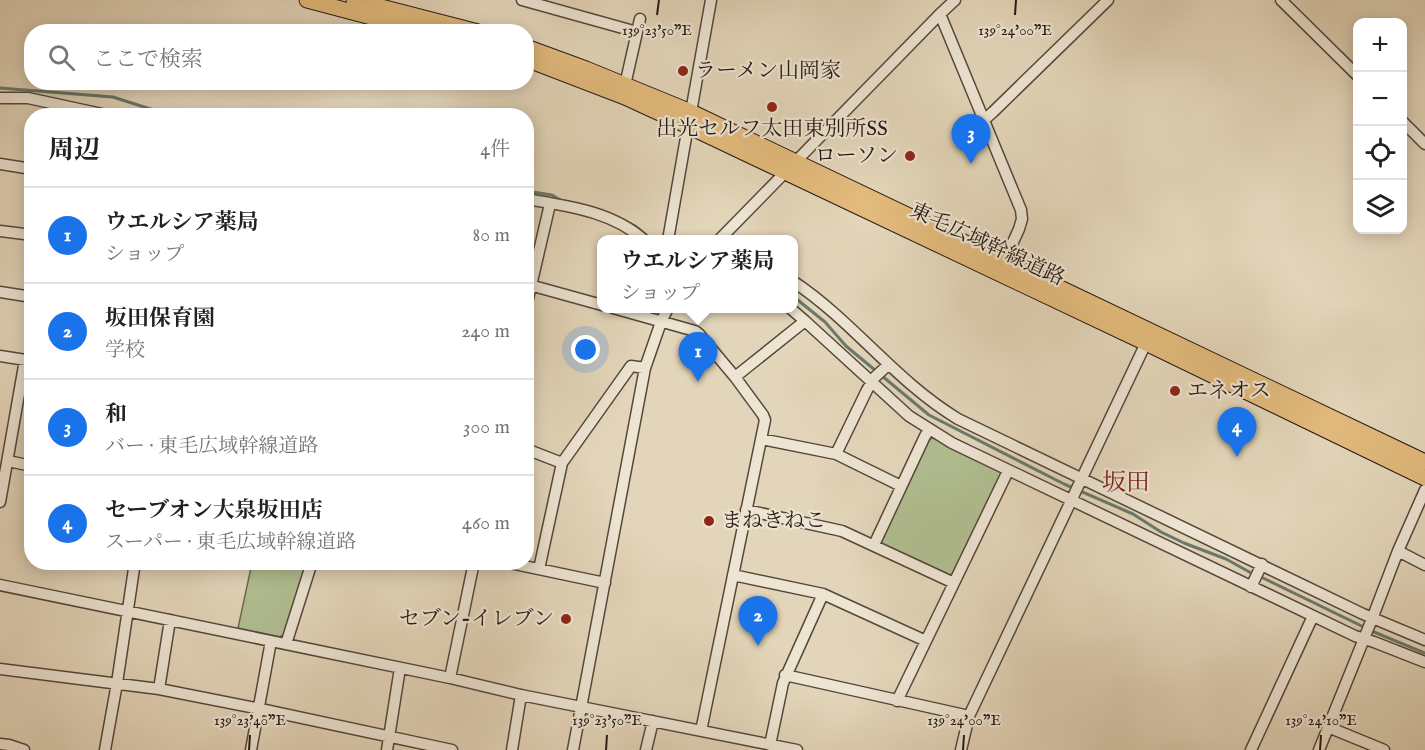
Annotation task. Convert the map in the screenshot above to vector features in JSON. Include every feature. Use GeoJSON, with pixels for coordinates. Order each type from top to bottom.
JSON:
{"type":"FeatureCollection","features":[{"type":"Feature","properties":{"kind":"highway"},"geometry":{"type":"LineString","coordinates":[[307,0],[398,24]]}},
{"type":"Feature","properties":{"kind":"highway"},"geometry":{"type":"LineString","coordinates":[[354,0],[447,24]]}},
{"type":"Feature","properties":{"kind":"highway","name":"東毛広域幹線道路"},"geometry":{"type":"LineString","coordinates":[[534,50],[625,85],[690,119],[1425,478]]}},
{"type":"Feature","properties":{"kind":"highway","name":"東毛広域幹線道路"},"geometry":{"type":"LineString","coordinates":[[534,62],[690,119]]}},
{"type":"Feature","properties":{"kind":"highway","name":"東毛広域幹線道路"},"geometry":{"type":"LineString","coordinates":[[791,167],[1004,262],[1425,462]]}},
{"type":"Feature","properties":{"kind":"street"},"geometry":{"type":"LineString","coordinates":[[522,0],[637,32]]}},
{"type":"Feature","properties":{"kind":"street"},"geometry":{"type":"LineString","coordinates":[[669,235],[711,0]]}},
{"type":"Feature","properties":{"kind":"street"},"geometry":{"type":"LineString","coordinates":[[725,235],[955,0]]}},
{"type":"Feature","properties":{"kind":"street"},"geometry":{"type":"LineString","coordinates":[[983,121],[1108,0]]}},
{"type":"Feature","properties":{"kind":"street"},"geometry":{"type":"LineString","coordinates":[[1281,0],[1354,72]]}},
{"type":"Feature","properties":{"kind":"street"},"geometry":{"type":"LineString","coordinates":[[940,14],[1020,210],[1022,219],[1019,229],[1004,262]]}},
{"type":"Feature","properties":{"kind":"street"},"geometry":{"type":"LineString","coordinates":[[625,85],[640,19]]}},
{"type":"Feature","properties":{"kind":"street"},"geometry":{"type":"LineString","coordinates":[[0,98],[28,98],[74,108]]}},
{"type":"Feature","properties":{"kind":"street"},"geometry":{"type":"LineString","coordinates":[[1407,126],[1425,144]]}},
{"type":"Feature","properties":{"kind":"street"},"geometry":{"type":"LineString","coordinates":[[0,164],[24,168]]}},
{"type":"Feature","properties":{"kind":"street"},"geometry":{"type":"LineString","coordinates":[[534,201],[604,216],[637,235]]}},
{"type":"Feature","properties":{"kind":"street"},"geometry":{"type":"LineString","coordinates":[[534,266],[550,204]]}},
{"type":"Feature","properties":{"kind":"street"},"geometry":{"type":"LineString","coordinates":[[0,231],[24,234]]}},
{"type":"Feature","properties":{"kind":"street"},"geometry":{"type":"LineString","coordinates":[[798,285],[838,317],[888,365],[931,401],[958,419],[1372,619],[1425,640]]}},
{"type":"Feature","properties":{"kind":"street"},"geometry":{"type":"LineString","coordinates":[[534,286],[597,305]]}},
{"type":"Feature","properties":{"kind":"street"},"geometry":{"type":"LineString","coordinates":[[0,292],[24,296]]}},
{"type":"Feature","properties":{"kind":"street"},"geometry":{"type":"LineString","coordinates":[[627,313],[699,334],[735,377],[765,420],[701,730]]}},
{"type":"Feature","properties":{"kind":"street"},"geometry":{"type":"LineString","coordinates":[[573,750],[645,368],[660,322],[666,313]]}},
{"type":"Feature","properties":{"kind":"street"},"geometry":{"type":"LineString","coordinates":[[795,313],[909,416],[952,443],[1355,636],[1425,662]]}},
{"type":"Feature","properties":{"kind":"street"},"geometry":{"type":"LineString","coordinates":[[735,377],[805,321]]}},
{"type":"Feature","properties":{"kind":"street"},"geometry":{"type":"LineString","coordinates":[[961,750],[969,716],[1146,343]]}},
{"type":"Feature","properties":{"kind":"street"},"geometry":{"type":"LineString","coordinates":[[0,356],[24,359]]}},
{"type":"Feature","properties":{"kind":"street"},"geometry":{"type":"LineString","coordinates":[[836,454],[871,383],[888,365]]}},
{"type":"Feature","properties":{"kind":"street"},"geometry":{"type":"LineString","coordinates":[[539,570],[562,463],[631,366],[645,368]]}},
{"type":"Feature","properties":{"kind":"street"},"geometry":{"type":"LineString","coordinates":[[0,502],[24,380]]}},
{"type":"Feature","properties":{"kind":"street"},"geometry":{"type":"LineString","coordinates":[[874,545],[929,430]]}},
{"type":"Feature","properties":{"kind":"street"},"geometry":{"type":"LineString","coordinates":[[761,440],[836,454],[901,486]]}},
{"type":"Feature","properties":{"kind":"street"},"geometry":{"type":"LineString","coordinates":[[534,452],[562,463]]}},
{"type":"Feature","properties":{"kind":"street"},"geometry":{"type":"LineString","coordinates":[[8,461],[24,464]]}},
{"type":"Feature","properties":{"kind":"street"},"geometry":{"type":"LineString","coordinates":[[897,701],[1008,471]]}},
{"type":"Feature","properties":{"kind":"street"},"geometry":{"type":"LineString","coordinates":[[1319,750],[1398,551],[1425,490]]}},
{"type":"Feature","properties":{"kind":"street"},"geometry":{"type":"LineString","coordinates":[[746,510],[842,531],[954,583]]}},
{"type":"Feature","properties":{"kind":"street"},"geometry":{"type":"LineString","coordinates":[[1398,551],[1425,565]]}},
{"type":"Feature","properties":{"kind":"street"},"geometry":{"type":"LineString","coordinates":[[1251,587],[1262,564]]}},
{"type":"Feature","properties":{"kind":"street"},"geometry":{"type":"LineString","coordinates":[[534,569],[605,584]]}},
{"type":"Feature","properties":{"kind":"street"},"geometry":{"type":"LineString","coordinates":[[105,750],[134,570]]}},
{"type":"Feature","properties":{"kind":"street"},"geometry":{"type":"LineString","coordinates":[[286,644],[309,570]]}},
{"type":"Feature","properties":{"kind":"street"},"geometry":{"type":"LineString","coordinates":[[450,678],[472,570]]}},
{"type":"Feature","properties":{"kind":"street"},"geometry":{"type":"LineString","coordinates":[[733,575],[823,594],[926,640]]}},
{"type":"Feature","properties":{"kind":"street"},"geometry":{"type":"LineString","coordinates":[[0,585],[450,678],[521,695],[796,750]]}},
{"type":"Feature","properties":{"kind":"street"},"geometry":{"type":"LineString","coordinates":[[770,745],[785,675],[823,594]]}},
{"type":"Feature","properties":{"kind":"street"},"geometry":{"type":"LineString","coordinates":[[1251,750],[1313,616]]}},
{"type":"Feature","properties":{"kind":"street"},"geometry":{"type":"LineString","coordinates":[[159,689],[170,620]]}},
{"type":"Feature","properties":{"kind":"street"},"geometry":{"type":"LineString","coordinates":[[251,750],[271,641]]}},
{"type":"Feature","properties":{"kind":"street"},"geometry":{"type":"LineString","coordinates":[[387,750],[400,668]]}},
{"type":"Feature","properties":{"kind":"street"},"geometry":{"type":"LineString","coordinates":[[0,669],[159,689],[452,750]]}},
{"type":"Feature","properties":{"kind":"street"},"geometry":{"type":"LineString","coordinates":[[785,675],[969,716]]}},
{"type":"Feature","properties":{"kind":"street"},"geometry":{"type":"LineString","coordinates":[[512,750],[521,695]]}},
{"type":"Feature","properties":{"kind":"street"},"geometry":{"type":"LineString","coordinates":[[646,750],[653,721]]}},
{"type":"Feature","properties":{"kind":"street"},"geometry":{"type":"LineString","coordinates":[[1328,727],[1384,750]]}},
{"type":"Feature","properties":{"kind":"street"},"geometry":{"type":"LineString","coordinates":[[0,744],[24,750]]}},
{"type":"Feature","properties":{"kind":"green space"},"geometry":{"type":"Polygon","coordinates":[[[933,438],[1000,471],[1001,474],[950,575],[882,544],[881,540],[929,439],[933,438]]]}},
{"type":"Feature","properties":{"kind":"green space"},"geometry":{"type":"Polygon","coordinates":[[[250,570],[304,570],[286,634],[279,637],[238,628],[250,570]]]}},
{"type":"Feature","properties":{"kind":"waterway"},"geometry":{"type":"LineString","coordinates":[[0,88],[24,90]]}},
{"type":"Feature","properties":{"kind":"waterway"},"geometry":{"type":"LineString","coordinates":[[25,90],[113,97],[147,108]]}},
{"type":"Feature","properties":{"kind":"waterway"},"geometry":{"type":"LineString","coordinates":[[534,192],[552,195],[562,201]]}},
{"type":"Feature","properties":{"kind":"waterway"},"geometry":{"type":"LineString","coordinates":[[631,224],[646,235]]}},
{"type":"Feature","properties":{"kind":"waterway"},"geometry":{"type":"LineString","coordinates":[[798,300],[825,322],[846,346],[929,415],[1064,484],[1133,514],[1161,532],[1226,559],[1253,574]]}},
{"type":"Feature","properties":{"kind":"waterway"},"geometry":{"type":"LineString","coordinates":[[1259,576],[1374,632],[1425,653]]}},
{"type":"Feature","properties":{"kind":"place","name":"ラーメン山岡家"},"geometry":{"type":"Point","coordinates":[683,71]}},
{"type":"Feature","properties":{"kind":"place","name":"出光セルフ太田東別所SS"},"geometry":{"type":"Point","coordinates":[772,107]}},
{"type":"Feature","properties":{"kind":"place","name":"ローソン"},"geometry":{"type":"Point","coordinates":[910,156]}},
{"type":"Feature","properties":{"kind":"place","name":"和"},"geometry":{"type":"Point","coordinates":[971,164]}},
{"type":"Feature","properties":{"kind":"place","name":"ウエルシア薬局"},"geometry":{"type":"Point","coordinates":[698,382]}},
{"type":"Feature","properties":{"kind":"place","name":"エネオス"},"geometry":{"type":"Point","coordinates":[1175,391]}},
{"type":"Feature","properties":{"kind":"place","name":"セーブオン大泉坂田店"},"geometry":{"type":"Point","coordinates":[1237,457]}},
{"type":"Feature","properties":{"kind":"place","name":"まねきねこ"},"geometry":{"type":"Point","coordinates":[709,521]}},
{"type":"Feature","properties":{"kind":"place","name":"セブン-イレブン"},"geometry":{"type":"Point","coordinates":[566,619]}},
{"type":"Feature","properties":{"kind":"place","name":"坂田保育園"},"geometry":{"type":"Point","coordinates":[758,646]}},
{"type":"Feature","properties":{"kind":"district","name":"坂田"},"geometry":{"type":"Point","coordinates":[1126,483]}}]}
